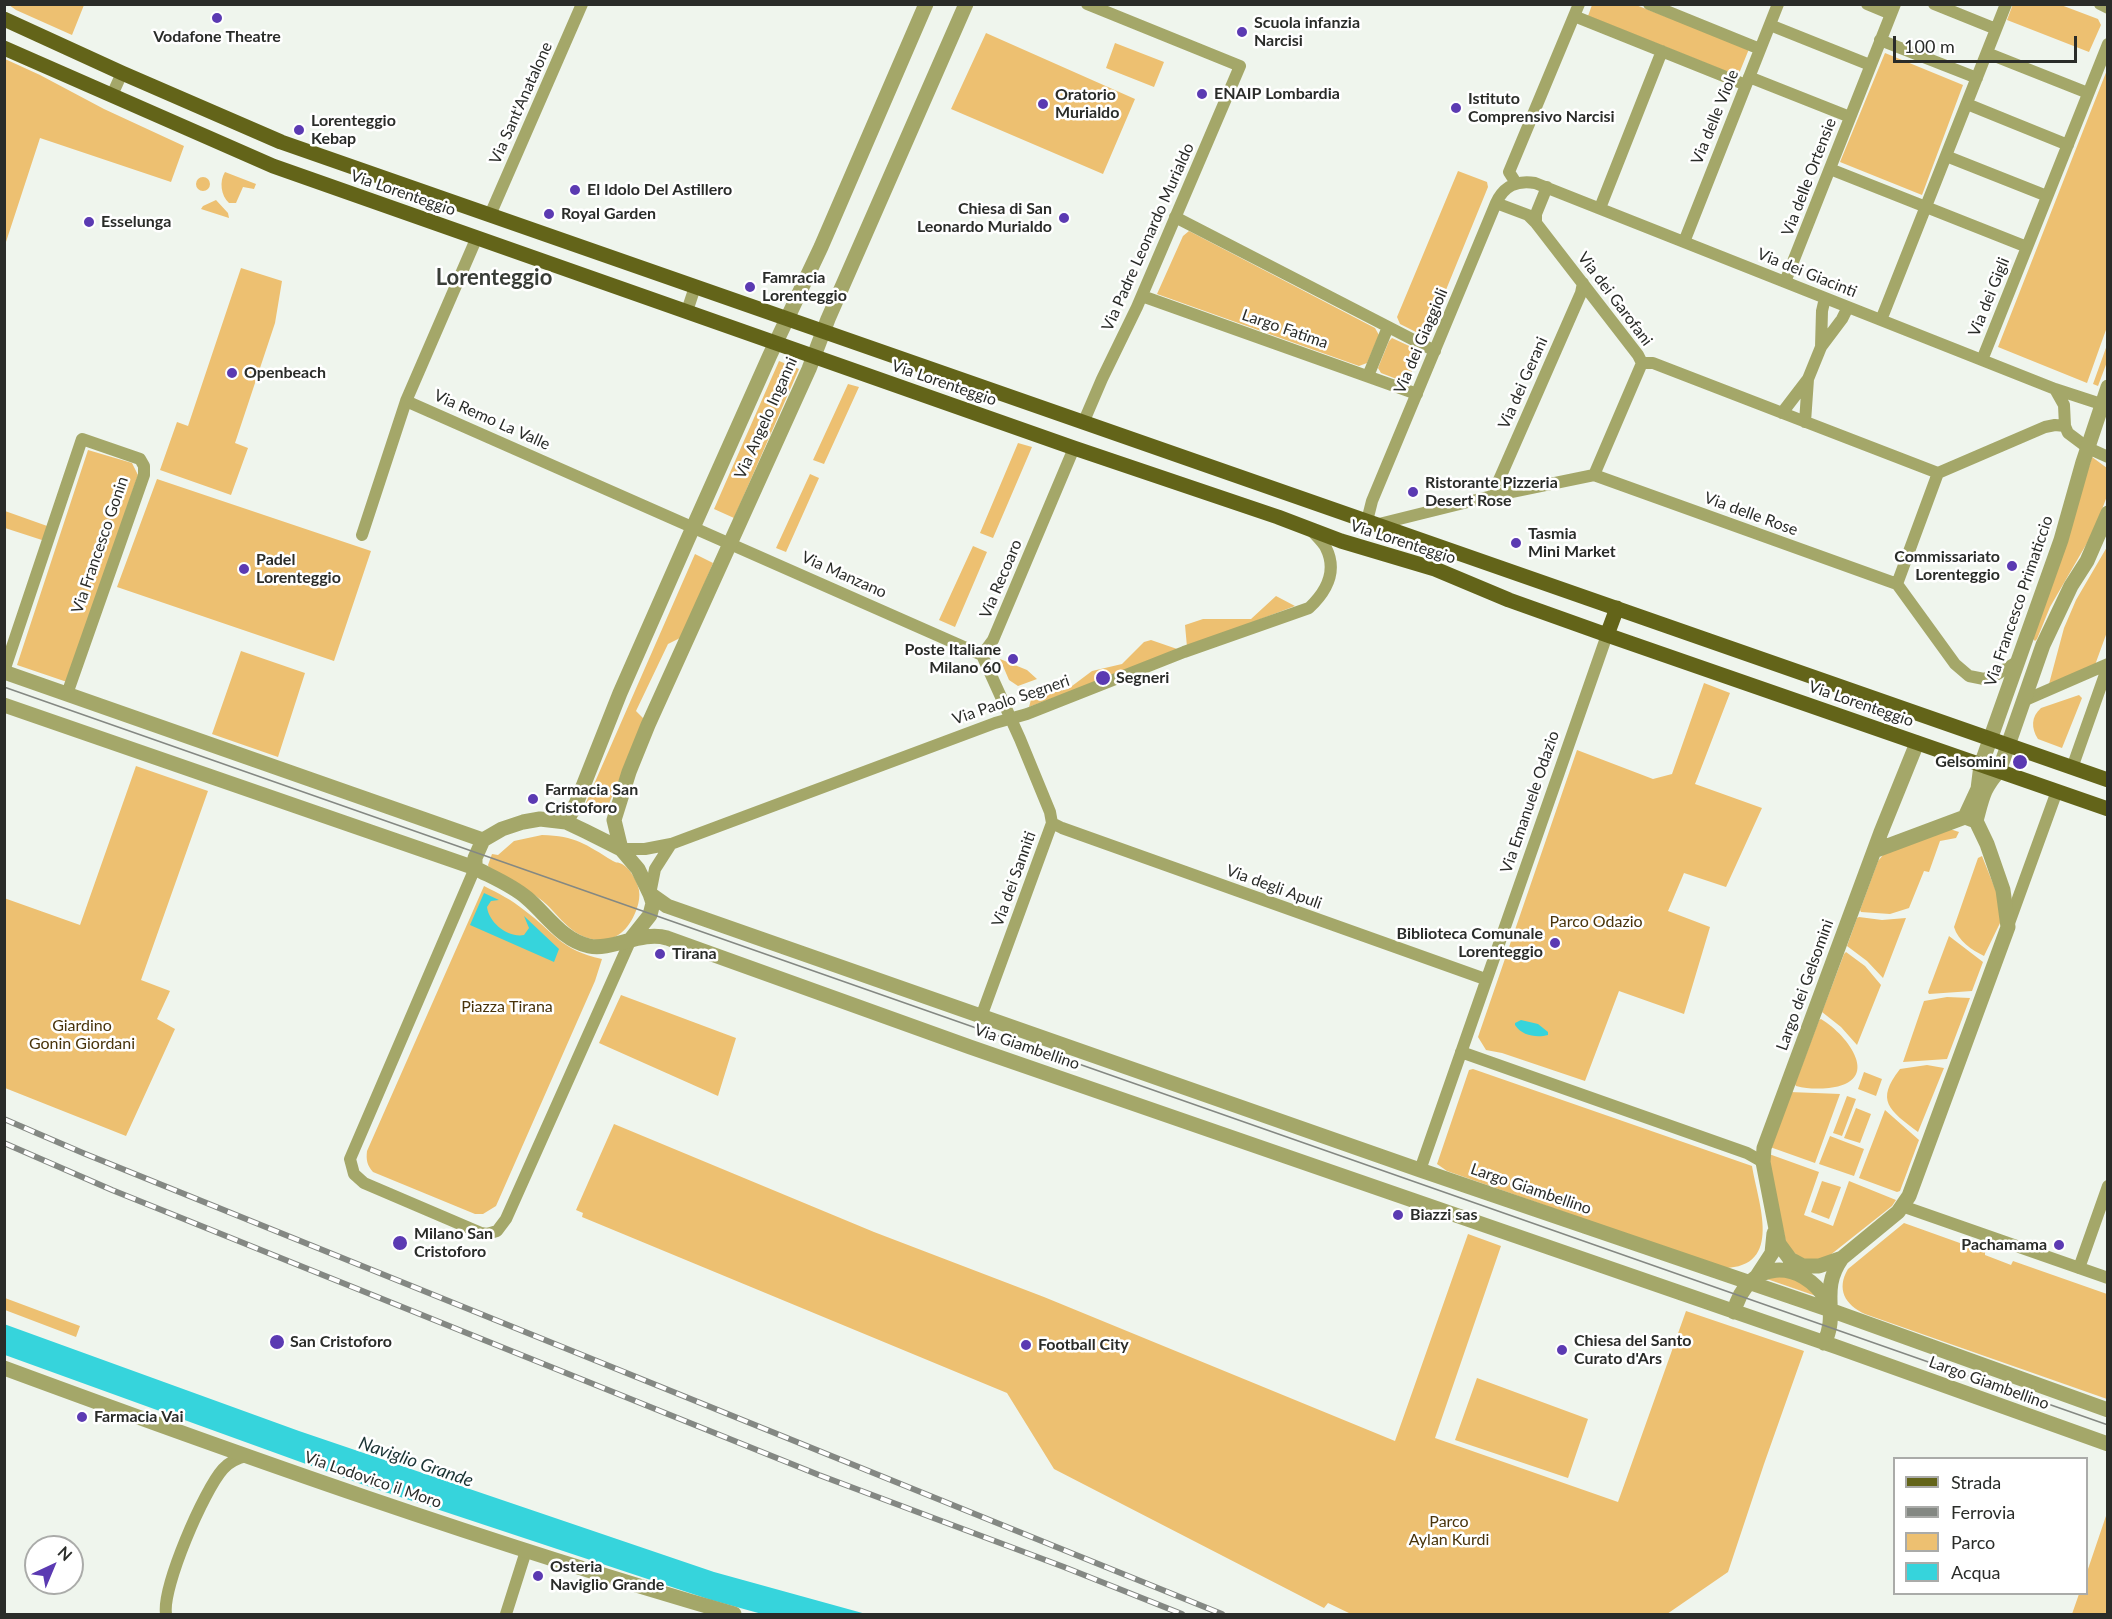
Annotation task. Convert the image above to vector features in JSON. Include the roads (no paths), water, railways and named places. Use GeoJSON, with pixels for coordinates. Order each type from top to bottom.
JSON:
{"type":"FeatureCollection","features":[{"type":"Feature","properties":{"kind":"main road","name":"Via Lorenteggio"},"geometry":{"type":"LineString","coordinates":[[4,19],[281,142],[2108,780]]}},
{"type":"Feature","properties":{"kind":"main road","name":"Via Lorenteggio"},"geometry":{"type":"LineString","coordinates":[[4,48],[273,166],[1074,448],[1198,489],[1357,546],[1435,569],[1509,600],[1606,635],[2108,809]]}},
{"type":"Feature","properties":{"kind":"main road"},"geometry":{"type":"LineString","coordinates":[[955,405],[964,379]]}},
{"type":"Feature","properties":{"kind":"main road"},"geometry":{"type":"LineString","coordinates":[[1198,489],[1206,479],[1206,464]]}},
{"type":"Feature","properties":{"kind":"main road"},"geometry":{"type":"LineString","coordinates":[[1357,546],[1373,522]]}},
{"type":"Feature","properties":{"kind":"main road"},"geometry":{"type":"LineString","coordinates":[[1509,600],[1519,575]]}},
{"type":"Feature","properties":{"kind":"main road"},"geometry":{"type":"LineString","coordinates":[[1606,635],[1617,608]]}},
{"type":"Feature","properties":{"kind":"street","name":"Via Sant'Anatalone"},"geometry":{"type":"LineString","coordinates":[[490,215],[582,4]]}},
{"type":"Feature","properties":{"kind":"street","name":"Via Angelo Inganni"},"geometry":{"type":"LineString","coordinates":[[567,822],[693,527],[926,4]]}},
{"type":"Feature","properties":{"kind":"street","name":"Via Angelo Inganni"},"geometry":{"type":"LineString","coordinates":[[621,849],[614,820],[629,772],[648,725],[814,356],[966,4]]}},
{"type":"Feature","properties":{"kind":"street","name":"Via Padre Leonardo Murialdo"},"geometry":{"type":"LineString","coordinates":[[1084,422],[1142,296],[1240,66],[1087,4]]}},
{"type":"Feature","properties":{"kind":"street"},"geometry":{"type":"LineString","coordinates":[[1649,4],[1679,10],[1760,49]]}},
{"type":"Feature","properties":{"kind":"street","name":"Via delle Viole"},"geometry":{"type":"LineString","coordinates":[[1684,242],[1778,4]]}},
{"type":"Feature","properties":{"kind":"street","name":"Via delle Ortensie"},"geometry":{"type":"LineString","coordinates":[[1785,282],[1893,9],[1867,4]]}},
{"type":"Feature","properties":{"kind":"street"},"geometry":{"type":"LineString","coordinates":[[1934,4],[1996,29]]}},
{"type":"Feature","properties":{"kind":"street"},"geometry":{"type":"LineString","coordinates":[[1881,320],[2006,4]]}},
{"type":"Feature","properties":{"kind":"street"},"geometry":{"type":"LineString","coordinates":[[2100,4],[2108,8]]}},
{"type":"Feature","properties":{"kind":"street"},"geometry":{"type":"LineString","coordinates":[[1516,183],[1509,172],[1576,10]]}},
{"type":"Feature","properties":{"kind":"street","name":"Via delle Ortensie"},"geometry":{"type":"LineString","coordinates":[[1576,10],[1662,51],[1850,117]]}},
{"type":"Feature","properties":{"kind":"street"},"geometry":{"type":"LineString","coordinates":[[1770,25],[1870,65]]}},
{"type":"Feature","properties":{"kind":"street"},"geometry":{"type":"LineString","coordinates":[[1880,40],[1977,78]]}},
{"type":"Feature","properties":{"kind":"street","name":"Via dei Gigli"},"geometry":{"type":"LineString","coordinates":[[1982,360],[2108,44]]}},
{"type":"Feature","properties":{"kind":"street"},"geometry":{"type":"LineString","coordinates":[[1600,208],[1662,51]]}},
{"type":"Feature","properties":{"kind":"street"},"geometry":{"type":"LineString","coordinates":[[1987,53],[2088,93]]}},
{"type":"Feature","properties":{"kind":"street"},"geometry":{"type":"LineString","coordinates":[[112,95],[123,73]]}},
{"type":"Feature","properties":{"kind":"street"},"geometry":{"type":"LineString","coordinates":[[1967,104],[2068,145]]}},
{"type":"Feature","properties":{"kind":"street"},"geometry":{"type":"LineString","coordinates":[[1946,156],[2047,196]]}},
{"type":"Feature","properties":{"kind":"street","name":"Via dei Gigli"},"geometry":{"type":"LineString","coordinates":[[1830,169],[2027,247]]}},
{"type":"Feature","properties":{"kind":"street","name":"Via dei Giacinti"},"geometry":{"type":"LineString","coordinates":[[1516,183],[1532,182],[1547,187],[2055,389],[2101,404]]}},
{"type":"Feature","properties":{"kind":"street","name":"Via dei Giaggioli"},"geometry":{"type":"LineString","coordinates":[[1373,522],[1372,501],[1496,203],[1503,190],[1516,183]]}},
{"type":"Feature","properties":{"kind":"street"},"geometry":{"type":"LineString","coordinates":[[1536,224],[1536,214],[1547,187]]}},
{"type":"Feature","properties":{"kind":"street"},"geometry":{"type":"LineString","coordinates":[[1496,203],[1528,215],[1536,224]]}},
{"type":"Feature","properties":{"kind":"street"},"geometry":{"type":"LineString","coordinates":[[1175,217],[1435,351]]}},
{"type":"Feature","properties":{"kind":"street","name":"Via dei Garofani"},"geometry":{"type":"LineString","coordinates":[[1536,224],[1638,355],[1641,363],[1653,363],[1938,473]]}},
{"type":"Feature","properties":{"kind":"street"},"geometry":{"type":"LineString","coordinates":[[362,535],[406,401],[477,237]]}},
{"type":"Feature","properties":{"kind":"street","name":"Via dei Gerani"},"geometry":{"type":"LineString","coordinates":[[1492,496],[1583,283]]}},
{"type":"Feature","properties":{"kind":"street"},"geometry":{"type":"LineString","coordinates":[[687,311],[695,287]]}},
{"type":"Feature","properties":{"kind":"street","name":"Largo Fatima"},"geometry":{"type":"LineString","coordinates":[[1142,296],[1418,393]]}},
{"type":"Feature","properties":{"kind":"street"},"geometry":{"type":"LineString","coordinates":[[1821,347],[1822,311],[1825,298]]}},
{"type":"Feature","properties":{"kind":"street"},"geometry":{"type":"LineString","coordinates":[[1782,412],[1808,379],[1821,347],[1848,307]]}},
{"type":"Feature","properties":{"kind":"street"},"geometry":{"type":"LineString","coordinates":[[1368,376],[1388,327]]}},
{"type":"Feature","properties":{"kind":"street"},"geometry":{"type":"LineString","coordinates":[[1373,522],[1594,475],[1641,363]]}},
{"type":"Feature","properties":{"kind":"street"},"geometry":{"type":"LineString","coordinates":[[1805,422],[1808,379]]}},
{"type":"Feature","properties":{"kind":"street","name":"Via Francesco Primaticcio"},"geometry":{"type":"LineString","coordinates":[[1981,765],[2061,540],[2108,387]]}},
{"type":"Feature","properties":{"kind":"street"},"geometry":{"type":"LineString","coordinates":[[2055,389],[2064,405],[2065,426],[2074,439],[2108,457]]}},
{"type":"Feature","properties":{"kind":"street","name":"Via Remo La Valle"},"geometry":{"type":"LineString","coordinates":[[406,401],[693,527]]}},
{"type":"Feature","properties":{"kind":"street"},"geometry":{"type":"LineString","coordinates":[[2018,662],[1984,679],[1969,676],[1955,664],[1897,584],[1938,473],[2046,427],[2065,426]]}},
{"type":"Feature","properties":{"kind":"street","name":"Via Francesco Gonin"},"geometry":{"type":"LineString","coordinates":[[67,694],[144,475],[144,466],[140,459],[82,439],[4,671],[67,694],[483,840]]}},
{"type":"Feature","properties":{"kind":"street","name":"Via Recoaro"},"geometry":{"type":"LineString","coordinates":[[982,655],[993,640],[1074,448]]}},
{"type":"Feature","properties":{"kind":"street","name":"Via delle Rose"},"geometry":{"type":"LineString","coordinates":[[1594,475],[1897,584]]}},
{"type":"Feature","properties":{"kind":"street"},"geometry":{"type":"LineString","coordinates":[[1874,851],[1971,819],[1988,783],[1999,771],[2043,645],[2071,586],[2087,561],[2108,513]]}},
{"type":"Feature","properties":{"kind":"street","name":"Via Manzano"},"geometry":{"type":"LineString","coordinates":[[693,527],[982,655]]}},
{"type":"Feature","properties":{"kind":"street","name":"Via Paolo Segneri"},"geometry":{"type":"LineString","coordinates":[[621,849],[645,849],[671,844],[995,723],[1011,720],[1184,652],[1309,608],[1320,598],[1328,585],[1331,565],[1326,548],[1311,530]]}},
{"type":"Feature","properties":{"kind":"street"},"geometry":{"type":"LineString","coordinates":[[2027,633],[2035,645],[2043,645]]}},
{"type":"Feature","properties":{"kind":"street","name":"Via Emanuele Odazio"},"geometry":{"type":"LineString","coordinates":[[1485,979],[1606,635]]}},
{"type":"Feature","properties":{"kind":"street"},"geometry":{"type":"LineString","coordinates":[[982,655],[1011,720]]}},
{"type":"Feature","properties":{"kind":"street"},"geometry":{"type":"LineString","coordinates":[[2023,701],[2108,665]]}},
{"type":"Feature","properties":{"kind":"street"},"geometry":{"type":"LineString","coordinates":[[2072,768],[2108,665]]}},
{"type":"Feature","properties":{"kind":"street"},"geometry":{"type":"LineString","coordinates":[[4,705],[475,868],[527,898],[574,941],[587,946],[600,947],[632,939]]}},
{"type":"Feature","properties":{"kind":"street","name":"Via dei Sanniti"},"geometry":{"type":"LineString","coordinates":[[981,1017],[1052,823],[1050,812],[1011,720]]}},
{"type":"Feature","properties":{"kind":"street","name":"Largo dei Gelsomini"},"geometry":{"type":"LineString","coordinates":[[1917,743],[1874,851],[1764,1148],[1763,1162],[1775,1227],[1784,1253],[1796,1263],[1810,1267],[1820,1266],[1842,1258],[1898,1212],[1909,1196],[2057,791]]}},
{"type":"Feature","properties":{"kind":"street"},"geometry":{"type":"LineString","coordinates":[[1971,819],[1981,765]]}},
{"type":"Feature","properties":{"kind":"street"},"geometry":{"type":"LineString","coordinates":[[540,819],[567,822],[621,849],[638,869],[653,903],[650,915],[632,939],[506,1219],[493,1233],[481,1233],[364,1183],[354,1174],[350,1159],[475,868],[483,840],[502,829],[523,822],[540,819]]}},
{"type":"Feature","properties":{"kind":"street","name":"Largo dei Gelsomini"},"geometry":{"type":"LineString","coordinates":[[1971,819],[1987,844],[2003,890],[2008,927]]}},
{"type":"Feature","properties":{"kind":"street","name":"Via degli Apuli"},"geometry":{"type":"LineString","coordinates":[[1052,823],[1485,979]]}},
{"type":"Feature","properties":{"kind":"street"},"geometry":{"type":"LineString","coordinates":[[650,894],[655,869],[671,844]]}},
{"type":"Feature","properties":{"kind":"street","name":"Via Giambellino"},"geometry":{"type":"LineString","coordinates":[[650,894],[663,905],[1420,1170]]}},
{"type":"Feature","properties":{"kind":"street","name":"Via Giambellino"},"geometry":{"type":"LineString","coordinates":[[632,939],[661,936],[667,938],[970,1047],[1409,1199]]}},
{"type":"Feature","properties":{"kind":"street"},"geometry":{"type":"LineString","coordinates":[[1420,1170],[1485,979]]}},
{"type":"Feature","properties":{"kind":"street"},"geometry":{"type":"LineString","coordinates":[[1461,1052],[1747,1153],[1763,1162]]}},
{"type":"Feature","properties":{"kind":"street","name":"Largo Giambellino"},"geometry":{"type":"LineString","coordinates":[[1420,1170],[1829,1306],[2108,1410]]}},
{"type":"Feature","properties":{"kind":"street"},"geometry":{"type":"LineString","coordinates":[[2079,1268],[2108,1186]]}},
{"type":"Feature","properties":{"kind":"street","name":"Largo Giambellino"},"geometry":{"type":"LineString","coordinates":[[1409,1199],[2108,1444]]}},
{"type":"Feature","properties":{"kind":"street"},"geometry":{"type":"LineString","coordinates":[[1902,1206],[2108,1278]]}},
{"type":"Feature","properties":{"kind":"street","name":"Largo dei Gelsomini"},"geometry":{"type":"LineString","coordinates":[[1753,1280],[1772,1253],[1775,1227]]}},
{"type":"Feature","properties":{"kind":"street","name":"Largo dei Gelsomini"},"geometry":{"type":"LineString","coordinates":[[1829,1306],[1832,1275],[1842,1258]]}},
{"type":"Feature","properties":{"kind":"street"},"geometry":{"type":"LineString","coordinates":[[1734,1312],[1739,1295],[1753,1280],[1779,1270],[1797,1273],[1817,1285],[1829,1306],[1830,1327],[1824,1343]]}},
{"type":"Feature","properties":{"kind":"street","name":"Via Lodovico il Moro"},"geometry":{"type":"LineString","coordinates":[[4,1368],[247,1456],[526,1551],[734,1614]]}},
{"type":"Feature","properties":{"kind":"street"},"geometry":{"type":"LineString","coordinates":[[222,1447],[230,1456],[230,1463]]}},
{"type":"Feature","properties":{"kind":"street"},"geometry":{"type":"LineString","coordinates":[[166,1614],[167,1589],[200,1506],[219,1474],[230,1463],[247,1456]]}},
{"type":"Feature","properties":{"kind":"street"},"geometry":{"type":"LineString","coordinates":[[506,1614],[526,1551]]}},
{"type":"Feature","properties":{"kind":"water"},"geometry":{"type":"Polygon","coordinates":[[[484,893],[499,900],[491,901],[487,907],[495,924],[506,932],[524,935],[529,928],[524,916],[559,949],[554,962],[470,925],[484,893]]]}},
{"type":"Feature","properties":{"kind":"water"},"geometry":{"type":"Polygon","coordinates":[[[1521,1020],[1538,1024],[1548,1032],[1548,1035],[1535,1036],[1522,1032],[1515,1025],[1521,1020]]]}},
{"type":"Feature","properties":{"kind":"water"},"geometry":{"type":"Polygon","coordinates":[[[4,1324],[299,1431],[714,1572],[866,1614],[762,1614],[711,1600],[364,1485],[5,1355],[4,1324]]]}},
{"type":"Feature","properties":{"kind":"tram line"},"geometry":{"type":"LineString","coordinates":[[4,687],[2108,1425]]}},
{"type":"Feature","properties":{"kind":"railway"},"geometry":{"type":"LineString","coordinates":[[4,1119],[1222,1614]]}},
{"type":"Feature","properties":{"kind":"railway"},"geometry":{"type":"LineString","coordinates":[[4,1143],[112,1190],[819,1475],[1182,1614]]}},
{"type":"Feature","properties":{"kind":"place","name":"Vodafone Theatre"},"geometry":{"type":"Point","coordinates":[217,18]}},
{"type":"Feature","properties":{"kind":"place","name":"Scuola infanzia Narcisi"},"geometry":{"type":"Point","coordinates":[1242,32]}},
{"type":"Feature","properties":{"kind":"place","name":"ENAIP Lombardia"},"geometry":{"type":"Point","coordinates":[1202,94]}},
{"type":"Feature","properties":{"kind":"place","name":"Oratorio Murialdo"},"geometry":{"type":"Point","coordinates":[1043,104]}},
{"type":"Feature","properties":{"kind":"place","name":"Istituto Comprensivo Narcisi"},"geometry":{"type":"Point","coordinates":[1456,108]}},
{"type":"Feature","properties":{"kind":"place","name":"Lorenteggio Kebap"},"geometry":{"type":"Point","coordinates":[299,130]}},
{"type":"Feature","properties":{"kind":"place","name":"El Idolo Del Astillero"},"geometry":{"type":"Point","coordinates":[575,190]}},
{"type":"Feature","properties":{"kind":"place","name":"Royal Garden"},"geometry":{"type":"Point","coordinates":[549,214]}},
{"type":"Feature","properties":{"kind":"place","name":"Chiesa di San Leonardo Murialdo"},"geometry":{"type":"Point","coordinates":[1064,218]}},
{"type":"Feature","properties":{"kind":"place","name":"Esselunga"},"geometry":{"type":"Point","coordinates":[89,222]}},
{"type":"Feature","properties":{"kind":"place","name":"Famracia Lorenteggio"},"geometry":{"type":"Point","coordinates":[750,287]}},
{"type":"Feature","properties":{"kind":"place","name":"Openbeach"},"geometry":{"type":"Point","coordinates":[232,373]}},
{"type":"Feature","properties":{"kind":"place","name":"Ristorante Pizzeria Desert Rose"},"geometry":{"type":"Point","coordinates":[1413,492]}},
{"type":"Feature","properties":{"kind":"place","name":"Tasmia Mini Market"},"geometry":{"type":"Point","coordinates":[1516,543]}},
{"type":"Feature","properties":{"kind":"place","name":"Commissariato Lorenteggio"},"geometry":{"type":"Point","coordinates":[2012,566]}},
{"type":"Feature","properties":{"kind":"place","name":"Padel Lorenteggio"},"geometry":{"type":"Point","coordinates":[244,569]}},
{"type":"Feature","properties":{"kind":"place","name":"Poste Italiane Milano 60"},"geometry":{"type":"Point","coordinates":[1013,659]}},
{"type":"Feature","properties":{"kind":"place","name":"Segneri"},"geometry":{"type":"Point","coordinates":[1103,678]}},
{"type":"Feature","properties":{"kind":"place","name":"Gelsomini"},"geometry":{"type":"Point","coordinates":[2020,762]}},
{"type":"Feature","properties":{"kind":"place","name":"Farmacia San Cristoforo"},"geometry":{"type":"Point","coordinates":[533,799]}},
{"type":"Feature","properties":{"kind":"place","name":"Biblioteca Comunale Lorenteggio"},"geometry":{"type":"Point","coordinates":[1555,943]}},
{"type":"Feature","properties":{"kind":"place","name":"Tirana"},"geometry":{"type":"Point","coordinates":[660,954]}},
{"type":"Feature","properties":{"kind":"place","name":"Biazzi sas"},"geometry":{"type":"Point","coordinates":[1398,1215]}},
{"type":"Feature","properties":{"kind":"place","name":"Milano San Cristoforo"},"geometry":{"type":"Point","coordinates":[400,1243]}},
{"type":"Feature","properties":{"kind":"place","name":"Pachamama"},"geometry":{"type":"Point","coordinates":[2059,1245]}},
{"type":"Feature","properties":{"kind":"place","name":"San Cristoforo"},"geometry":{"type":"Point","coordinates":[277,1342]}},
{"type":"Feature","properties":{"kind":"place","name":"Football City"},"geometry":{"type":"Point","coordinates":[1026,1345]}},
{"type":"Feature","properties":{"kind":"place","name":"Chiesa del Santo Curato d'Ars"},"geometry":{"type":"Point","coordinates":[1562,1350]}},
{"type":"Feature","properties":{"kind":"place","name":"Farmacia Vai"},"geometry":{"type":"Point","coordinates":[82,1417]}},
{"type":"Feature","properties":{"kind":"place","name":"Osteria Naviglio Grande"},"geometry":{"type":"Point","coordinates":[538,1576]}},
{"type":"Feature","properties":{"kind":"district","name":"Lorenteggio"},"geometry":{"type":"Point","coordinates":[494,278]}},
{"type":"Feature","properties":{"kind":"park label","name":"Parco Odazio"},"geometry":{"type":"Point","coordinates":[1596,922]}},
{"type":"Feature","properties":{"kind":"park label","name":"Piazza Tirana"},"geometry":{"type":"Point","coordinates":[507,1007]}},
{"type":"Feature","properties":{"kind":"park label","name":"Giardino Gonin Giordani"},"geometry":{"type":"Point","coordinates":[82,1035]}},
{"type":"Feature","properties":{"kind":"park label","name":"Parco Aylan Kurdi"},"geometry":{"type":"Point","coordinates":[1449,1531]}},
{"type":"Feature","properties":{"kind":"water label","name":"Naviglio Grande"},"geometry":{"type":"Point","coordinates":[416,1462]}}]}
